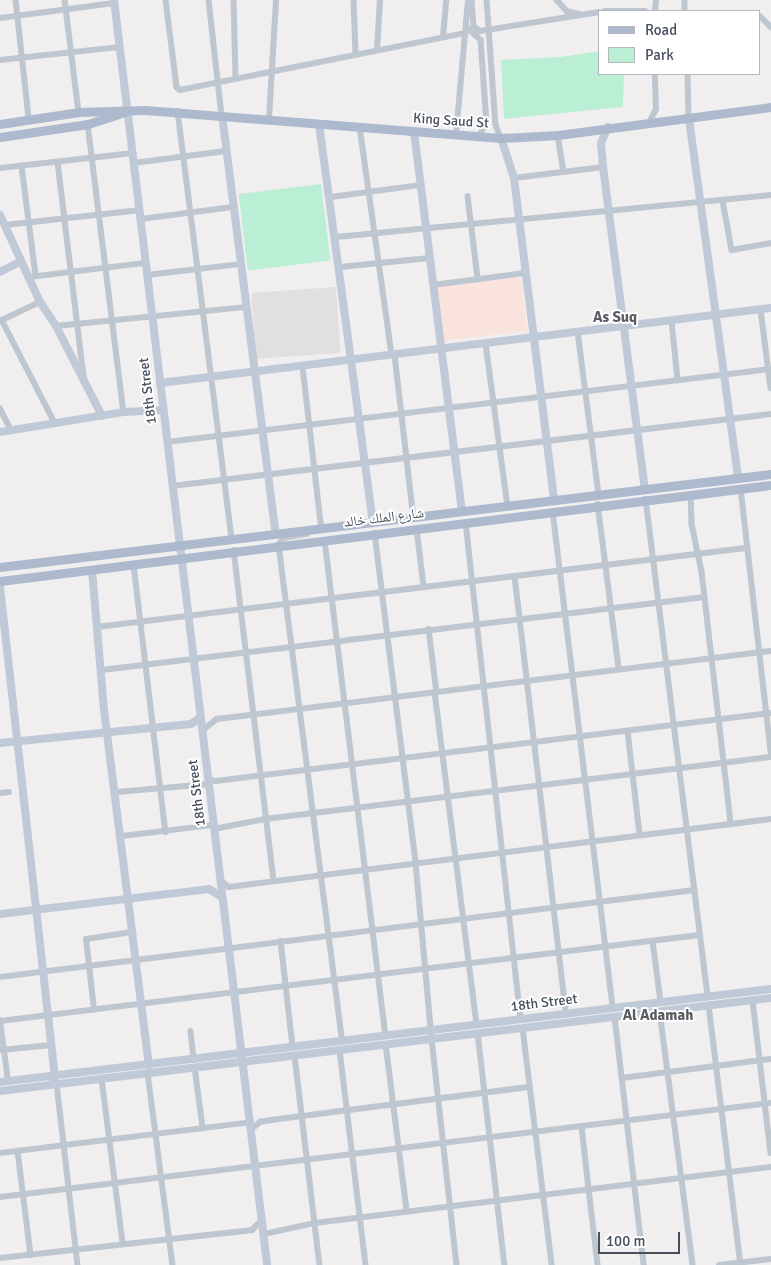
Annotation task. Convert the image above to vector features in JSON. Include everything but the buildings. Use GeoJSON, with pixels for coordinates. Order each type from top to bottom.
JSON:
{"type":"FeatureCollection","features":[{"type":"Feature","properties":{"kind":"main road","name":"King Saud St"},"geometry":{"type":"LineString","coordinates":[[0,124],[29,118],[79,112],[127,110],[178,111],[501,138],[558,135],[650,121],[689,119],[771,107]]}},
{"type":"Feature","properties":{"kind":"main road","name":"King Saud St"},"geometry":{"type":"LineString","coordinates":[[0,137],[88,124],[127,110]]}},
{"type":"Feature","properties":{"kind":"main road","name":"شارع الملك خالد"},"geometry":{"type":"LineString","coordinates":[[0,582],[234,550],[279,546],[553,510],[645,489],[771,474]]}},
{"type":"Feature","properties":{"kind":"main road","name":"شارع الملك خالد"},"geometry":{"type":"LineString","coordinates":[[0,568],[179,545],[323,530],[554,500],[646,499],[771,485]]}},
{"type":"Feature","properties":{"kind":"street"},"geometry":{"type":"LineString","coordinates":[[16,0],[29,118]]}},
{"type":"Feature","properties":{"kind":"street"},"geometry":{"type":"LineString","coordinates":[[65,0],[79,112]]}},
{"type":"Feature","properties":{"kind":"street"},"geometry":{"type":"LineString","coordinates":[[166,0],[177,86],[184,90],[218,80],[466,31],[481,40],[487,123],[479,137]]}},
{"type":"Feature","properties":{"kind":"street"},"geometry":{"type":"LineString","coordinates":[[209,0],[222,116],[276,535]]}},
{"type":"Feature","properties":{"kind":"street"},"geometry":{"type":"LineString","coordinates":[[234,0],[236,77]]}},
{"type":"Feature","properties":{"kind":"street"},"geometry":{"type":"LineString","coordinates":[[269,119],[270,71],[276,0]]}},
{"type":"Feature","properties":{"kind":"street"},"geometry":{"type":"LineString","coordinates":[[354,0],[356,54]]}},
{"type":"Feature","properties":{"kind":"street"},"geometry":{"type":"LineString","coordinates":[[377,50],[380,0]]}},
{"type":"Feature","properties":{"kind":"street"},"geometry":{"type":"LineString","coordinates":[[443,37],[446,0]]}},
{"type":"Feature","properties":{"kind":"street"},"geometry":{"type":"LineString","coordinates":[[470,0],[474,26],[480,31],[598,12]]}},
{"type":"Feature","properties":{"kind":"street"},"geometry":{"type":"LineString","coordinates":[[456,135],[470,0]]}},
{"type":"Feature","properties":{"kind":"street"},"geometry":{"type":"LineString","coordinates":[[487,0],[496,125],[514,178],[554,500]]}},
{"type":"Feature","properties":{"kind":"street"},"geometry":{"type":"LineString","coordinates":[[557,0],[571,13],[588,15]]}},
{"type":"Feature","properties":{"kind":"street"},"geometry":{"type":"LineString","coordinates":[[0,18],[114,2]]}},
{"type":"Feature","properties":{"kind":"street","name":"18th Street"},"geometry":{"type":"LineString","coordinates":[[114,2],[241,1054],[293,1046],[771,988]]}},
{"type":"Feature","properties":{"kind":"street"},"geometry":{"type":"LineString","coordinates":[[761,17],[771,26]]}},
{"type":"Feature","properties":{"kind":"street"},"geometry":{"type":"LineString","coordinates":[[0,60],[120,47]]}},
{"type":"Feature","properties":{"kind":"street"},"geometry":{"type":"LineString","coordinates":[[650,121],[656,109],[655,75]]}},
{"type":"Feature","properties":{"kind":"street"},"geometry":{"type":"LineString","coordinates":[[688,75],[689,119],[718,315],[738,478]]}},
{"type":"Feature","properties":{"kind":"street"},"geometry":{"type":"LineString","coordinates":[[759,109],[771,102]]}},
{"type":"Feature","properties":{"kind":"street"},"geometry":{"type":"LineString","coordinates":[[178,111],[232,540]]}},
{"type":"Feature","properties":{"kind":"street"},"geometry":{"type":"LineString","coordinates":[[88,124],[124,412]]}},
{"type":"Feature","properties":{"kind":"street"},"geometry":{"type":"LineString","coordinates":[[319,124],[331,196],[373,523]]}},
{"type":"Feature","properties":{"kind":"street"},"geometry":{"type":"LineString","coordinates":[[360,127],[402,414],[414,518]]}},
{"type":"Feature","properties":{"kind":"street"},"geometry":{"type":"LineString","coordinates":[[608,127],[601,144],[603,167],[645,489]]}},
{"type":"Feature","properties":{"kind":"street"},"geometry":{"type":"LineString","coordinates":[[414,132],[462,512]]}},
{"type":"Feature","properties":{"kind":"street"},"geometry":{"type":"LineString","coordinates":[[558,135],[564,171]]}},
{"type":"Feature","properties":{"kind":"street"},"geometry":{"type":"LineString","coordinates":[[134,163],[227,151]]}},
{"type":"Feature","properties":{"kind":"street"},"geometry":{"type":"LineString","coordinates":[[0,168],[133,153]]}},
{"type":"Feature","properties":{"kind":"street"},"geometry":{"type":"LineString","coordinates":[[58,162],[85,382]]}},
{"type":"Feature","properties":{"kind":"street"},"geometry":{"type":"LineString","coordinates":[[22,166],[32,276],[40,302],[56,326],[102,416]]}},
{"type":"Feature","properties":{"kind":"street"},"geometry":{"type":"LineString","coordinates":[[514,178],[603,167]]}},
{"type":"Feature","properties":{"kind":"street"},"geometry":{"type":"LineString","coordinates":[[331,196],[421,185]]}},
{"type":"Feature","properties":{"kind":"street"},"geometry":{"type":"LineString","coordinates":[[336,237],[608,210],[723,202],[771,195]]}},
{"type":"Feature","properties":{"kind":"street"},"geometry":{"type":"LineString","coordinates":[[468,196],[478,279]]}},
{"type":"Feature","properties":{"kind":"street"},"geometry":{"type":"LineString","coordinates":[[723,202],[732,250],[771,242]]}},
{"type":"Feature","properties":{"kind":"street"},"geometry":{"type":"LineString","coordinates":[[141,219],[234,207]]}},
{"type":"Feature","properties":{"kind":"street"},"geometry":{"type":"LineString","coordinates":[[5,225],[27,221],[140,210]]}},
{"type":"Feature","properties":{"kind":"street"},"geometry":{"type":"LineString","coordinates":[[0,216],[20,262],[32,276]]}},
{"type":"Feature","properties":{"kind":"street"},"geometry":{"type":"LineString","coordinates":[[340,267],[430,258]]}},
{"type":"Feature","properties":{"kind":"street"},"geometry":{"type":"LineString","coordinates":[[0,272],[20,262]]}},
{"type":"Feature","properties":{"kind":"street"},"geometry":{"type":"LineString","coordinates":[[32,276],[107,269],[145,263]]}},
{"type":"Feature","properties":{"kind":"street"},"geometry":{"type":"LineString","coordinates":[[147,275],[241,264]]}},
{"type":"Feature","properties":{"kind":"street"},"geometry":{"type":"LineString","coordinates":[[433,285],[526,273]]}},
{"type":"Feature","properties":{"kind":"street"},"geometry":{"type":"LineString","coordinates":[[40,302],[1,321],[55,423]]}},
{"type":"Feature","properties":{"kind":"street"},"geometry":{"type":"LineString","coordinates":[[56,326],[246,307]]}},
{"type":"Feature","properties":{"kind":"street"},"geometry":{"type":"LineString","coordinates":[[160,383],[352,361],[771,308]]}},
{"type":"Feature","properties":{"kind":"street"},"geometry":{"type":"LineString","coordinates":[[761,310],[771,388]]}},
{"type":"Feature","properties":{"kind":"street"},"geometry":{"type":"LineString","coordinates":[[672,321],[678,380]]}},
{"type":"Feature","properties":{"kind":"street"},"geometry":{"type":"LineString","coordinates":[[578,332],[619,669]]}},
{"type":"Feature","properties":{"kind":"street"},"geometry":{"type":"LineString","coordinates":[[486,344],[508,506]]}},
{"type":"Feature","properties":{"kind":"street"},"geometry":{"type":"LineString","coordinates":[[303,367],[323,530],[282,539],[279,546],[302,708],[342,1040]]}},
{"type":"Feature","properties":{"kind":"street"},"geometry":{"type":"LineString","coordinates":[[167,442],[770,369]]}},
{"type":"Feature","properties":{"kind":"street"},"geometry":{"type":"LineString","coordinates":[[0,408],[11,430]]}},
{"type":"Feature","properties":{"kind":"street"},"geometry":{"type":"LineString","coordinates":[[0,432],[124,412],[163,410]]}},
{"type":"Feature","properties":{"kind":"street"},"geometry":{"type":"LineString","coordinates":[[172,486],[454,450],[771,414]]}},
{"type":"Feature","properties":{"kind":"street"},"geometry":{"type":"LineString","coordinates":[[741,488],[745,548],[769,714],[771,753]]}},
{"type":"Feature","properties":{"kind":"street"},"geometry":{"type":"LineString","coordinates":[[691,494],[705,597],[731,824]]}},
{"type":"Feature","properties":{"kind":"street"},"geometry":{"type":"LineString","coordinates":[[646,499],[657,602],[689,829],[699,934],[708,996]]}},
{"type":"Feature","properties":{"kind":"street"},"geometry":{"type":"LineString","coordinates":[[553,510],[562,570],[613,1007]]}},
{"type":"Feature","properties":{"kind":"street"},"geometry":{"type":"LineString","coordinates":[[466,522],[486,686],[521,1019]]}},
{"type":"Feature","properties":{"kind":"street"},"geometry":{"type":"LineString","coordinates":[[417,528],[424,587]]}},
{"type":"Feature","properties":{"kind":"street"},"geometry":{"type":"LineString","coordinates":[[374,534],[401,759],[416,863],[431,1030],[457,1265]]}},
{"type":"Feature","properties":{"kind":"street"},"geometry":{"type":"LineString","coordinates":[[325,540],[351,764],[386,1035]]}},
{"type":"Feature","properties":{"kind":"street"},"geometry":{"type":"LineString","coordinates":[[97,627],[745,548]]}},
{"type":"Feature","properties":{"kind":"street"},"geometry":{"type":"LineString","coordinates":[[234,550],[274,881]]}},
{"type":"Feature","properties":{"kind":"street"},"geometry":{"type":"LineString","coordinates":[[134,564],[166,832]]}},
{"type":"Feature","properties":{"kind":"street"},"geometry":{"type":"LineString","coordinates":[[92,570],[108,734],[122,836],[173,1265]]}},
{"type":"Feature","properties":{"kind":"street"},"geometry":{"type":"LineString","coordinates":[[515,576],[556,908],[566,1013]]}},
{"type":"Feature","properties":{"kind":"street"},"geometry":{"type":"LineString","coordinates":[[0,587],[16,741],[78,1265]]}},
{"type":"Feature","properties":{"kind":"street"},"geometry":{"type":"LineString","coordinates":[[102,670],[294,647],[429,628],[705,597]]}},
{"type":"Feature","properties":{"kind":"street"},"geometry":{"type":"LineString","coordinates":[[429,628],[477,1025]]}},
{"type":"Feature","properties":{"kind":"street"},"geometry":{"type":"LineString","coordinates":[[202,731],[217,718],[771,651]]}},
{"type":"Feature","properties":{"kind":"street"},"geometry":{"type":"LineString","coordinates":[[116,792],[581,738],[769,714]]}},
{"type":"Feature","properties":{"kind":"street"},"geometry":{"type":"LineString","coordinates":[[0,743],[108,734],[191,724],[200,718]]}},
{"type":"Feature","properties":{"kind":"street"},"geometry":{"type":"LineString","coordinates":[[628,731],[640,835]]}},
{"type":"Feature","properties":{"kind":"street"},"geometry":{"type":"LineString","coordinates":[[122,836],[214,827],[265,818],[771,757]]}},
{"type":"Feature","properties":{"kind":"street"},"geometry":{"type":"LineString","coordinates":[[0,793],[9,792]]}},
{"type":"Feature","properties":{"kind":"street"},"geometry":{"type":"LineString","coordinates":[[220,880],[229,887],[456,857],[771,819]]}},
{"type":"Feature","properties":{"kind":"street"},"geometry":{"type":"LineString","coordinates":[[0,914],[209,889],[222,897]]}},
{"type":"Feature","properties":{"kind":"street"},"geometry":{"type":"LineString","coordinates":[[0,977],[695,890]]}},
{"type":"Feature","properties":{"kind":"street"},"geometry":{"type":"LineString","coordinates":[[94,1010],[86,938],[133,932]]}},
{"type":"Feature","properties":{"kind":"street"},"geometry":{"type":"LineString","coordinates":[[149,1069],[102,1079],[4,1082],[0,1021],[426,968],[561,954],[605,946],[699,934]]}},
{"type":"Feature","properties":{"kind":"street"},"geometry":{"type":"LineString","coordinates":[[281,941],[293,1046]]}},
{"type":"Feature","properties":{"kind":"street"},"geometry":{"type":"LineString","coordinates":[[653,941],[661,1002]]}},
{"type":"Feature","properties":{"kind":"street"},"geometry":{"type":"LineString","coordinates":[[195,1063],[243,1062],[771,998]]}},
{"type":"Feature","properties":{"kind":"street"},"geometry":{"type":"LineString","coordinates":[[753,1000],[768,1103],[771,1153]]}},
{"type":"Feature","properties":{"kind":"street"},"geometry":{"type":"LineString","coordinates":[[709,1005],[740,1264]]}},
{"type":"Feature","properties":{"kind":"street"},"geometry":{"type":"LineString","coordinates":[[660,1011],[675,1113],[693,1265]]}},
{"type":"Feature","properties":{"kind":"street"},"geometry":{"type":"LineString","coordinates":[[615,1017],[644,1265]]}},
{"type":"Feature","properties":{"kind":"street"},"geometry":{"type":"LineString","coordinates":[[523,1028],[552,1265]]}},
{"type":"Feature","properties":{"kind":"street"},"geometry":{"type":"LineString","coordinates":[[191,1030],[203,1128]]}},
{"type":"Feature","properties":{"kind":"street"},"geometry":{"type":"LineString","coordinates":[[478,1033],[505,1265]]}},
{"type":"Feature","properties":{"kind":"street"},"geometry":{"type":"LineString","coordinates":[[386,1044],[406,1211]]}},
{"type":"Feature","properties":{"kind":"street"},"geometry":{"type":"LineString","coordinates":[[2,1050],[52,1045]]}},
{"type":"Feature","properties":{"kind":"street"},"geometry":{"type":"LineString","coordinates":[[340,1050],[366,1265]]}},
{"type":"Feature","properties":{"kind":"street"},"geometry":{"type":"LineString","coordinates":[[0,1091],[40,1086],[56,1080],[195,1063],[241,1054],[267,1265]]}},
{"type":"Feature","properties":{"kind":"street"},"geometry":{"type":"LineString","coordinates":[[295,1056],[320,1265]]}},
{"type":"Feature","properties":{"kind":"street"},"geometry":{"type":"LineString","coordinates":[[622,1078],[771,1059]]}},
{"type":"Feature","properties":{"kind":"street"},"geometry":{"type":"LineString","coordinates":[[102,1079],[117,1182],[123,1244]]}},
{"type":"Feature","properties":{"kind":"street"},"geometry":{"type":"LineString","coordinates":[[0,1153],[203,1128],[251,1126],[260,1122],[530,1087]]}},
{"type":"Feature","properties":{"kind":"street"},"geometry":{"type":"LineString","coordinates":[[0,1197],[768,1103]]}},
{"type":"Feature","properties":{"kind":"street"},"geometry":{"type":"LineString","coordinates":[[582,1126],[598,1265]]}},
{"type":"Feature","properties":{"kind":"street"},"geometry":{"type":"LineString","coordinates":[[18,1151],[31,1255]]}},
{"type":"Feature","properties":{"kind":"street"},"geometry":{"type":"LineString","coordinates":[[264,1234],[315,1223],[360,1217],[771,1167]]}},
{"type":"Feature","properties":{"kind":"street"},"geometry":{"type":"LineString","coordinates":[[0,1258],[252,1230],[262,1220]]}},
{"type":"Feature","properties":{"kind":"street"},"geometry":{"type":"LineString","coordinates":[[719,1265],[771,1259]]}},
{"type":"Feature","properties":{"kind":"shaded area"},"geometry":{"type":"Polygon","coordinates":[[[521,277],[528,331],[444,341],[438,287],[521,277]]]}},
{"type":"Feature","properties":{"kind":"shaded area"},"geometry":{"type":"Polygon","coordinates":[[[336,287],[341,353],[256,359],[251,293],[336,287]]]}},
{"type":"Feature","properties":{"kind":"green space"},"geometry":{"type":"Polygon","coordinates":[[[598,51],[598,75],[624,75],[623,107],[504,119],[501,60],[561,57],[598,51]]]}},
{"type":"Feature","properties":{"kind":"green space"},"geometry":{"type":"Polygon","coordinates":[[[321,184],[330,260],[248,271],[239,194],[321,184]]]}},
{"type":"Feature","properties":{"kind":"district","name":"As Suq"},"geometry":{"type":"Point","coordinates":[615,318]}},
{"type":"Feature","properties":{"kind":"district","name":"Al Adamah"},"geometry":{"type":"Point","coordinates":[658,1016]}}]}
